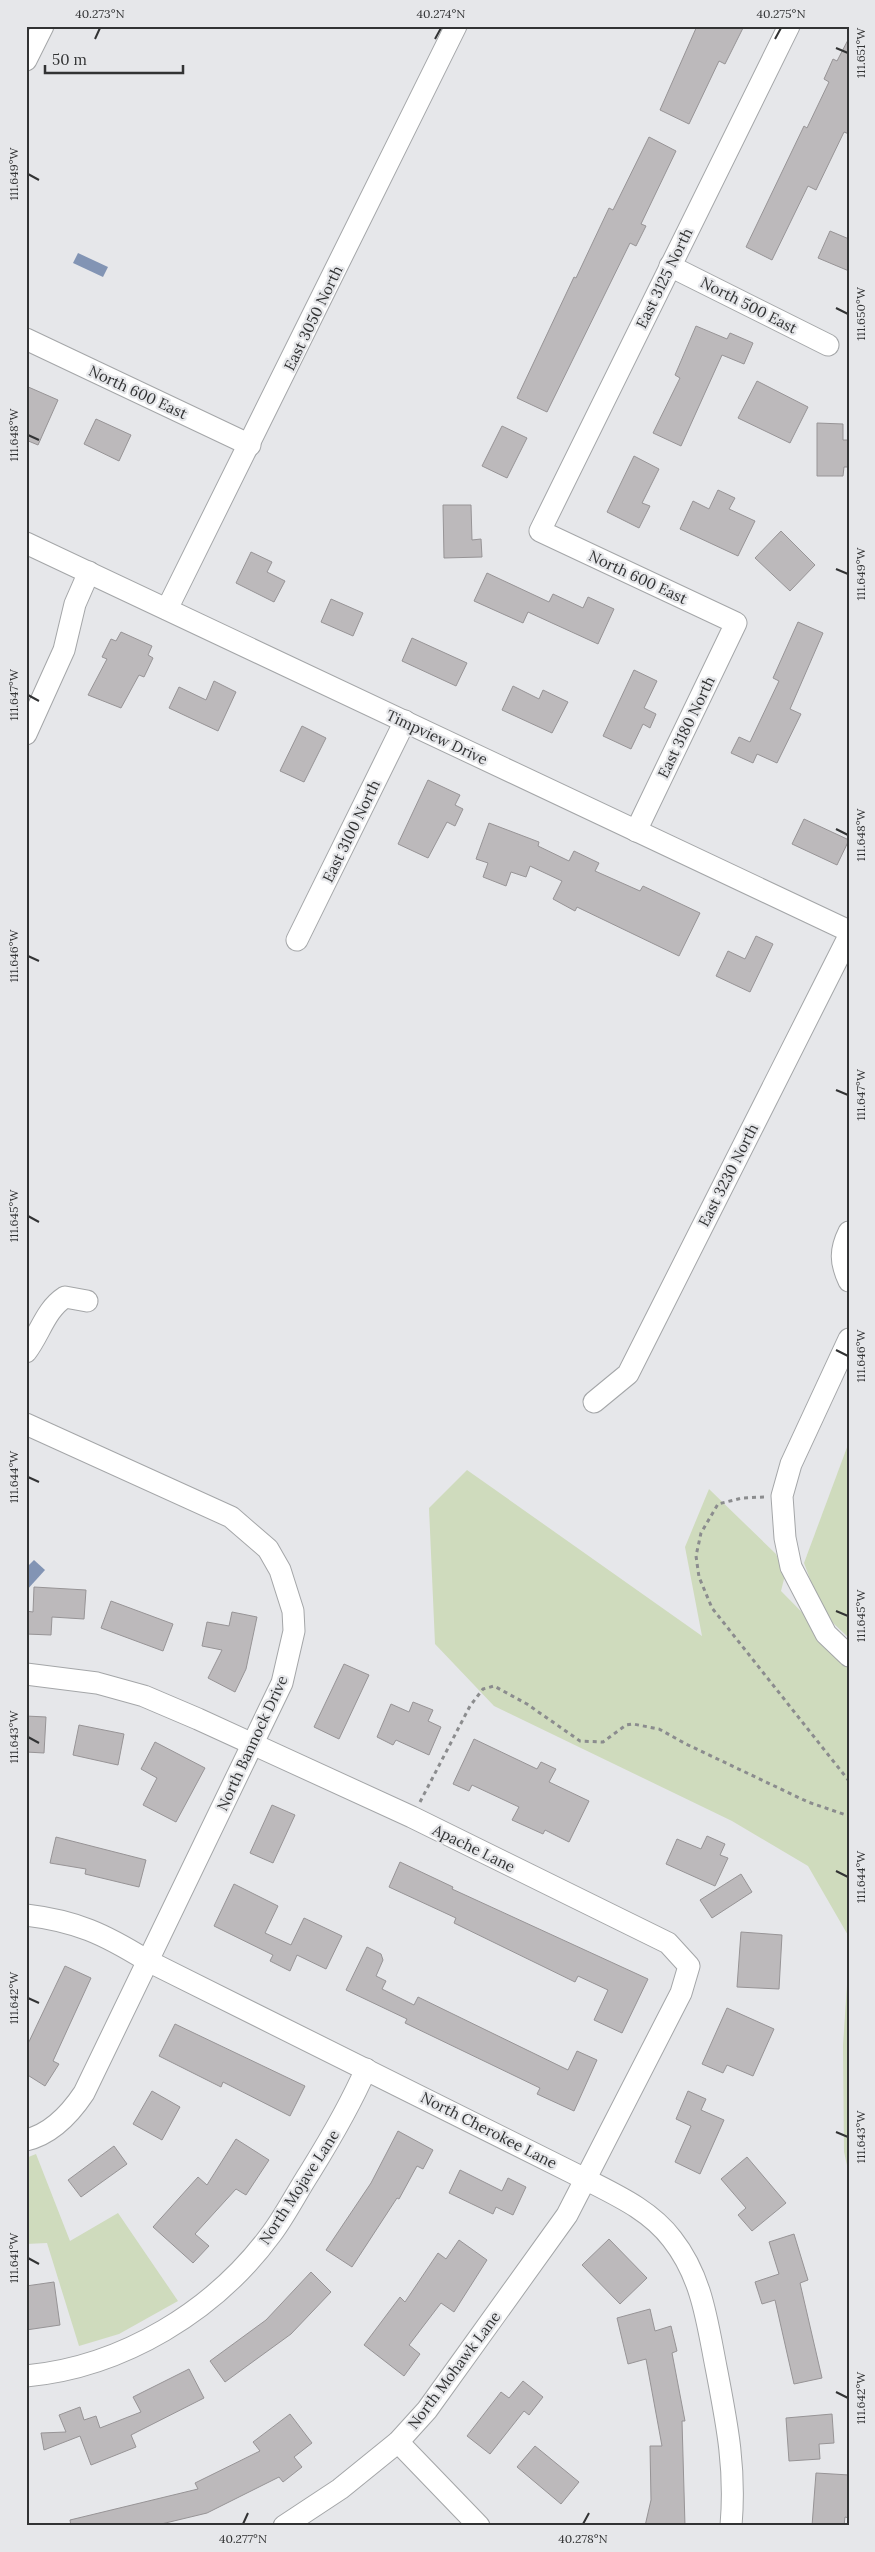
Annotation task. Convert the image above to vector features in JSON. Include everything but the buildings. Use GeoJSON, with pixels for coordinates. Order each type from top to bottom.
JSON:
{"type":"FeatureCollection","features":[{"type":"Feature","properties":{"kind":"street"},"geometry":{"type":"LineString","coordinates":[[26,60],[43,26]]}},
{"type":"Feature","properties":{"kind":"street","name":"East 3050 North"},"geometry":{"type":"LineString","coordinates":[[167,609],[250,445],[456,26]]}},
{"type":"Feature","properties":{"kind":"street","name":"East 3125 North"},"geometry":{"type":"LineString","coordinates":[[540,531],[789,26]]}},
{"type":"Feature","properties":{"kind":"street","name":"North 500 East"},"geometry":{"type":"LineString","coordinates":[[670,266],[828,345]]}},
{"type":"Feature","properties":{"kind":"street","name":"North 600 East"},"geometry":{"type":"LineString","coordinates":[[26,339],[250,445]]}},
{"type":"Feature","properties":{"kind":"street","name":"North 600 East"},"geometry":{"type":"LineString","coordinates":[[540,531],[736,623]]}},
{"type":"Feature","properties":{"kind":"street","name":"Timpview Drive"},"geometry":{"type":"LineString","coordinates":[[26,542],[636,832],[849,931]]}},
{"type":"Feature","properties":{"kind":"street"},"geometry":{"type":"LineString","coordinates":[[26,734],[64,650],[75,604],[90,572]]}},
{"type":"Feature","properties":{"kind":"street","name":"East 3180 North"},"geometry":{"type":"LineString","coordinates":[[636,832],[736,623]]}},
{"type":"Feature","properties":{"kind":"street","name":"East 3100 North"},"geometry":{"type":"LineString","coordinates":[[297,940],[405,721]]}},
{"type":"Feature","properties":{"kind":"street","name":"East 3230 North"},"geometry":{"type":"LineString","coordinates":[[594,1402],[628,1374],[849,936]]}},
{"type":"Feature","properties":{"kind":"street"},"geometry":{"type":"LineString","coordinates":[[849,1232],[843,1244],[840,1258],[849,1280]]}},
{"type":"Feature","properties":{"kind":"street"},"geometry":{"type":"LineString","coordinates":[[26,1352],[49,1311],[57,1302],[65,1297],[87,1301]]}},
{"type":"Feature","properties":{"kind":"street"},"geometry":{"type":"LineString","coordinates":[[849,1339],[791,1464],[782,1496],[785,1538],[791,1566],[826,1634],[849,1656]]}},
{"type":"Feature","properties":{"kind":"street","name":"North Bannock Drive"},"geometry":{"type":"LineString","coordinates":[[26,1424],[230,1517],[268,1549],[280,1570],[289,1592],[294,1631],[282,1684],[254,1745],[146,1960],[80,2099],[61,2122],[44,2134],[26,2140]]}},
{"type":"Feature","properties":{"kind":"street","name":"Apache Lane"},"geometry":{"type":"LineString","coordinates":[[26,1674],[98,1683],[144,1696],[421,1822],[668,1944],[689,1966],[682,1993],[585,2178]]}},
{"type":"Feature","properties":{"kind":"street","name":"North Cherokee Lane"},"geometry":{"type":"LineString","coordinates":[[26,1915],[76,1924],[118,1942],[146,1960],[585,2178],[637,2207],[656,2222],[671,2238],[694,2272],[702,2296],[731,2443],[734,2472],[731,2526]]}},
{"type":"Feature","properties":{"kind":"street","name":"North Mojave Lane"},"geometry":{"type":"LineString","coordinates":[[26,2376],[77,2367],[121,2352],[180,2321],[229,2282],[273,2232],[349,2109],[366,2069]]}},
{"type":"Feature","properties":{"kind":"street","name":"North Mohawk Lane"},"geometry":{"type":"LineString","coordinates":[[284,2526],[340,2489],[398,2442],[427,2410],[567,2215],[585,2178]]}},
{"type":"Feature","properties":{"kind":"street"},"geometry":{"type":"LineString","coordinates":[[398,2442],[478,2526]]}},
{"type":"Feature","properties":{"kind":"path"},"geometry":{"type":"LineString","coordinates":[[782,1496],[742,1498],[718,1504],[700,1533],[696,1556],[699,1577],[712,1608],[730,1634],[849,1781]]}},
{"type":"Feature","properties":{"kind":"path"},"geometry":{"type":"LineString","coordinates":[[420,1802],[470,1706],[483,1689],[494,1686],[527,1704],[580,1741],[603,1742],[626,1725],[634,1724],[659,1728],[686,1744],[808,1802],[849,1816]]}},
{"type":"Feature","properties":{"kind":"green space"},"geometry":{"type":"Polygon","coordinates":[[[849,1442],[849,1638],[833,1623],[816,1595],[804,1563],[849,1442]]]}},
{"type":"Feature","properties":{"kind":"green space"},"geometry":{"type":"Polygon","coordinates":[[[467,1470],[702,1636],[685,1547],[709,1489],[776,1554],[785,1575],[781,1591],[849,1660],[849,1937],[808,1866],[732,1821],[494,1706],[435,1644],[429,1508],[467,1470]]]}},
{"type":"Feature","properties":{"kind":"green space"},"geometry":{"type":"Polygon","coordinates":[[[849,1955],[849,2174],[844,2152],[843,2045],[849,1955]]]}},
{"type":"Feature","properties":{"kind":"green space"},"geometry":{"type":"Polygon","coordinates":[[[36,2154],[70,2241],[118,2213],[178,2301],[119,2334],[79,2346],[47,2243],[26,2244],[26,2158],[36,2154]]]}},
{"type":"Feature","properties":{"kind":"water"},"geometry":{"type":"Polygon","coordinates":[[[78,253],[108,267],[103,277],[73,263],[78,253]]]}},
{"type":"Feature","properties":{"kind":"water"},"geometry":{"type":"Polygon","coordinates":[[[34,1560],[45,1570],[26,1591],[26,1568],[34,1560]]]}}]}
